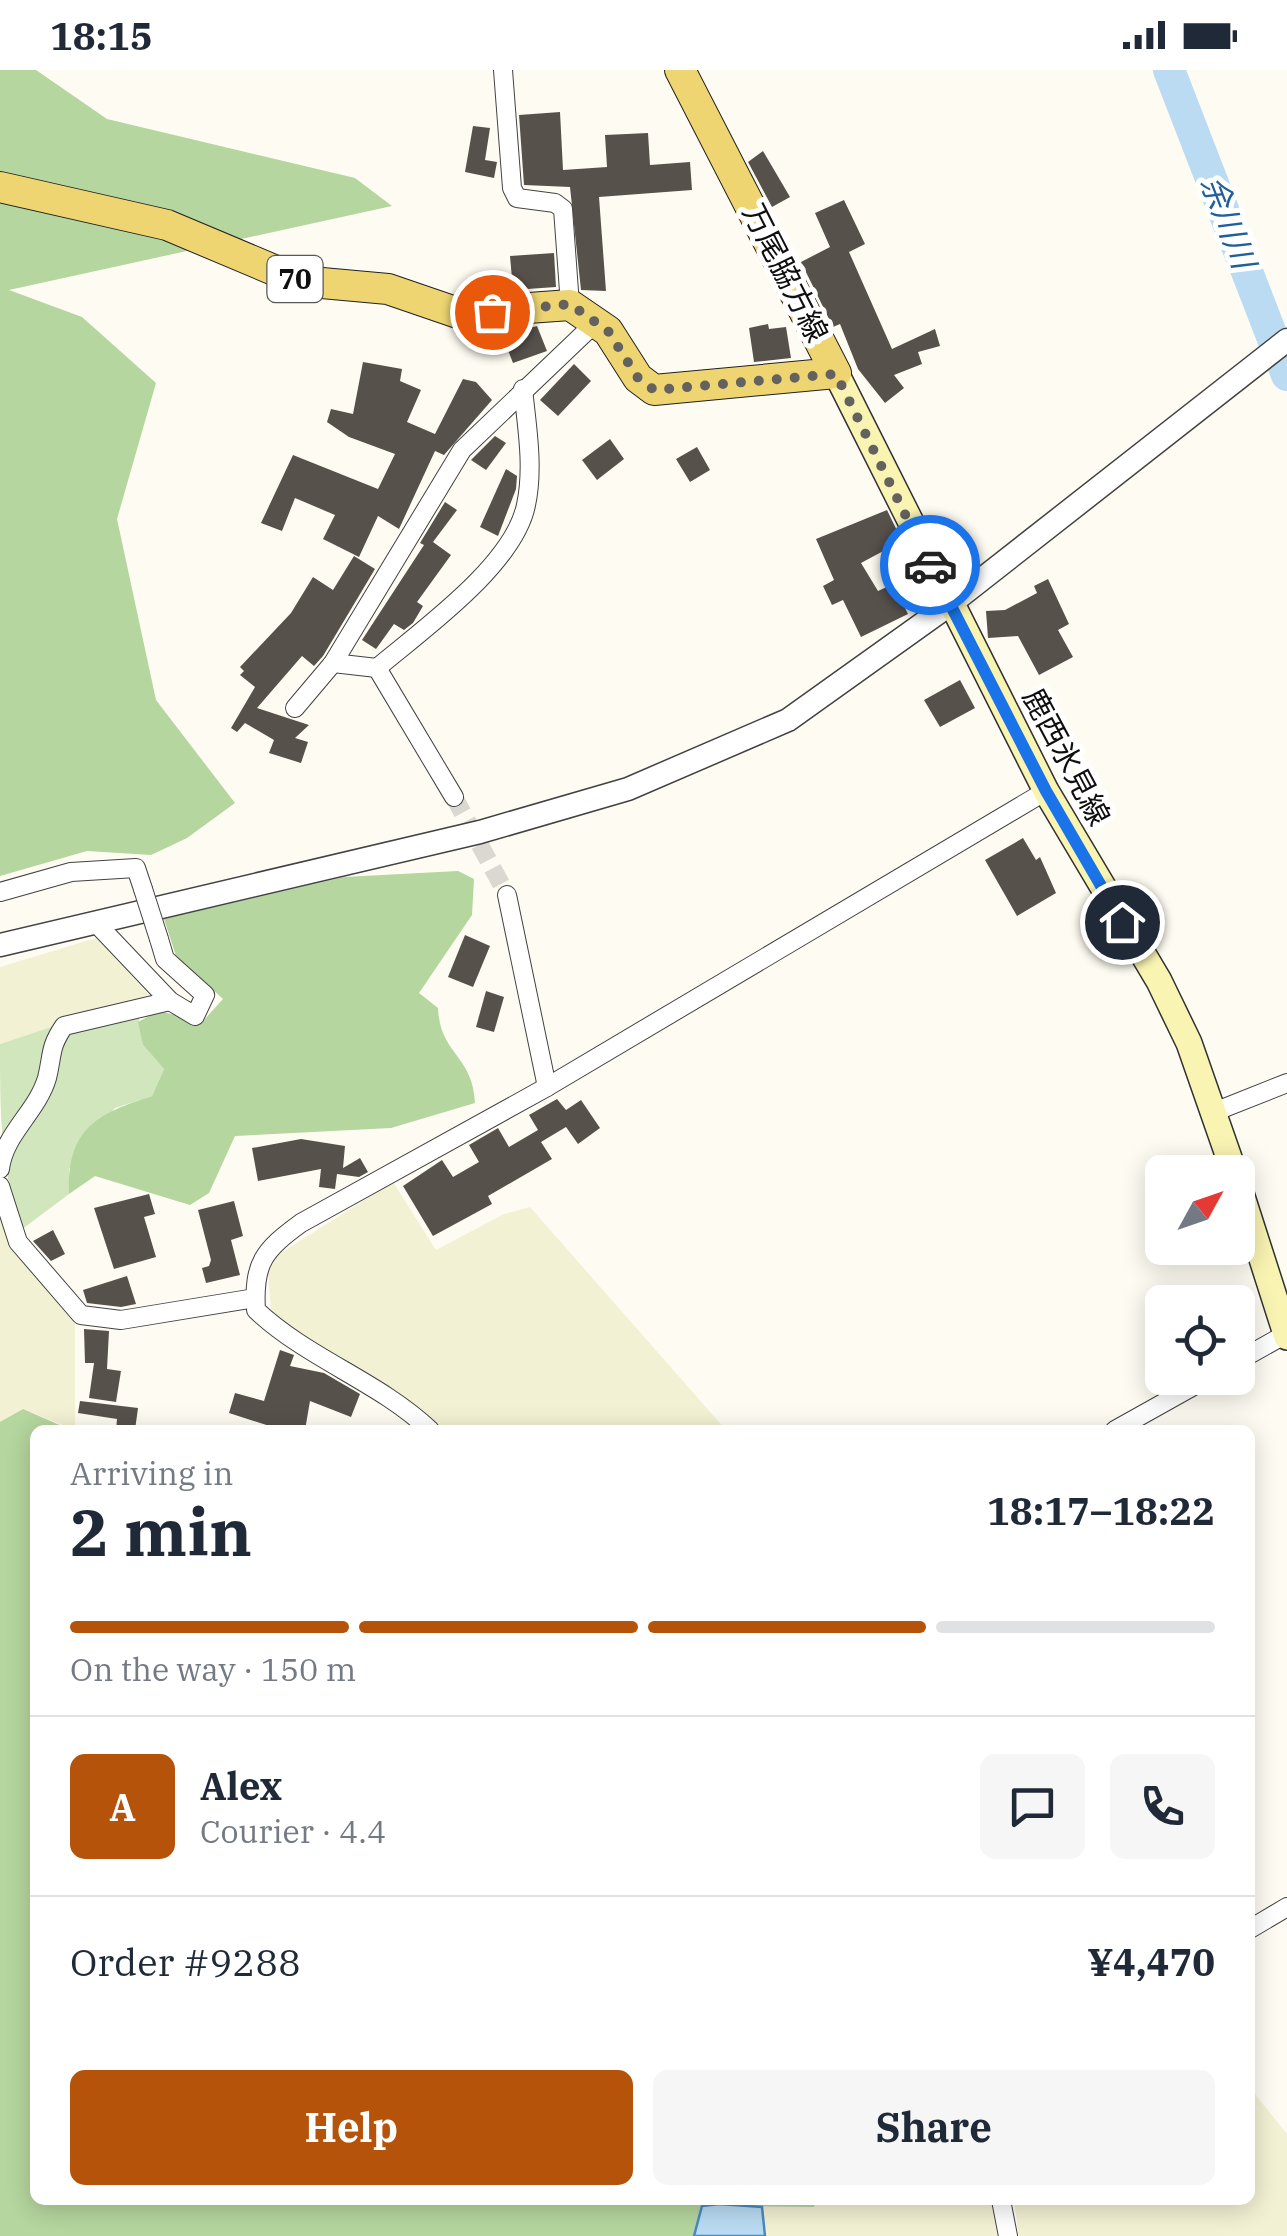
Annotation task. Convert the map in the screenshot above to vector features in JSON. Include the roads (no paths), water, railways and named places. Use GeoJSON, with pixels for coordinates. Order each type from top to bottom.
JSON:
{"type":"FeatureCollection","features":[{"type":"Feature","properties":{"kind":"main road","name":"万尾脇方線"},"geometry":{"type":"LineString","coordinates":[[582,315],[608,331],[638,378],[654,390],[836,374],[680,70]]}},
{"type":"Feature","properties":{"kind":"main road","name":"70"},"geometry":{"type":"LineString","coordinates":[[0,187],[167,226],[300,281],[388,289],[458,313],[582,315]]}},
{"type":"Feature","properties":{"kind":"main road","name":"鹿西氷見線"},"geometry":{"type":"LineString","coordinates":[[836,374],[1046,791],[1158,981],[1228,1155]]}},
{"type":"Feature","properties":{"kind":"main road"},"geometry":{"type":"LineString","coordinates":[[1255,1237],[1287,1336]]}},
{"type":"Feature","properties":{"kind":"street"},"geometry":{"type":"LineString","coordinates":[[296,708],[332,664],[462,450],[523,390],[582,315],[563,210],[555,203],[517,198],[512,188],[503,70]]}},
{"type":"Feature","properties":{"kind":"street"},"geometry":{"type":"LineString","coordinates":[[0,945],[480,832],[628,789],[788,720],[949,605],[1287,340]]}},
{"type":"Feature","properties":{"kind":"street"},"geometry":{"type":"LineString","coordinates":[[332,664],[377,668],[444,612],[516,534],[526,504],[530,450],[523,390]]}},
{"type":"Feature","properties":{"kind":"street"},"geometry":{"type":"LineString","coordinates":[[377,668],[454,796]]}},
{"type":"Feature","properties":{"kind":"street"},"geometry":{"type":"LineString","coordinates":[[423,1425],[361,1381],[286,1339],[256,1310],[254,1280],[268,1247],[300,1223],[547,1086],[1046,791]]}},
{"type":"Feature","properties":{"kind":"street"},"geometry":{"type":"LineString","coordinates":[[0,892],[70,872],[136,868],[164,959],[204,994],[196,1016],[170,1001],[95,922]]}},
{"type":"Feature","properties":{"kind":"street"},"geometry":{"type":"LineString","coordinates":[[506,895],[547,1086]]}},
{"type":"Feature","properties":{"kind":"street"},"geometry":{"type":"LineString","coordinates":[[0,1170],[2,1152],[47,1078],[50,1046],[64,1026],[170,1001]]}},
{"type":"Feature","properties":{"kind":"street"},"geometry":{"type":"LineString","coordinates":[[1214,1112],[1287,1083]]}},
{"type":"Feature","properties":{"kind":"street"},"geometry":{"type":"LineString","coordinates":[[0,1186],[18,1242],[81,1316],[121,1320],[256,1298]]}},
{"type":"Feature","properties":{"kind":"street"},"geometry":{"type":"LineString","coordinates":[[1255,1352],[1287,1336]]}},
{"type":"Feature","properties":{"kind":"street"},"geometry":{"type":"LineString","coordinates":[[1125,1425],[1178,1395]]}},
{"type":"Feature","properties":{"kind":"street"},"geometry":{"type":"LineString","coordinates":[[1255,1926],[1287,1907]]}},
{"type":"Feature","properties":{"kind":"street"},"geometry":{"type":"LineString","coordinates":[[1003,2205],[1008,2236]]}},
{"type":"Feature","properties":{"kind":"water"},"geometry":{"type":"Polygon","coordinates":[[[702,2206],[762,2207],[765,2236],[694,2236],[702,2206]]]}},
{"type":"Feature","properties":{"kind":"waterway","name":"余川川"},"geometry":{"type":"LineString","coordinates":[[1169,70],[1287,375]]}},
{"type":"Feature","properties":{"kind":"tunnel"},"geometry":{"type":"LineString","coordinates":[[454,797],[507,895]]}}]}
